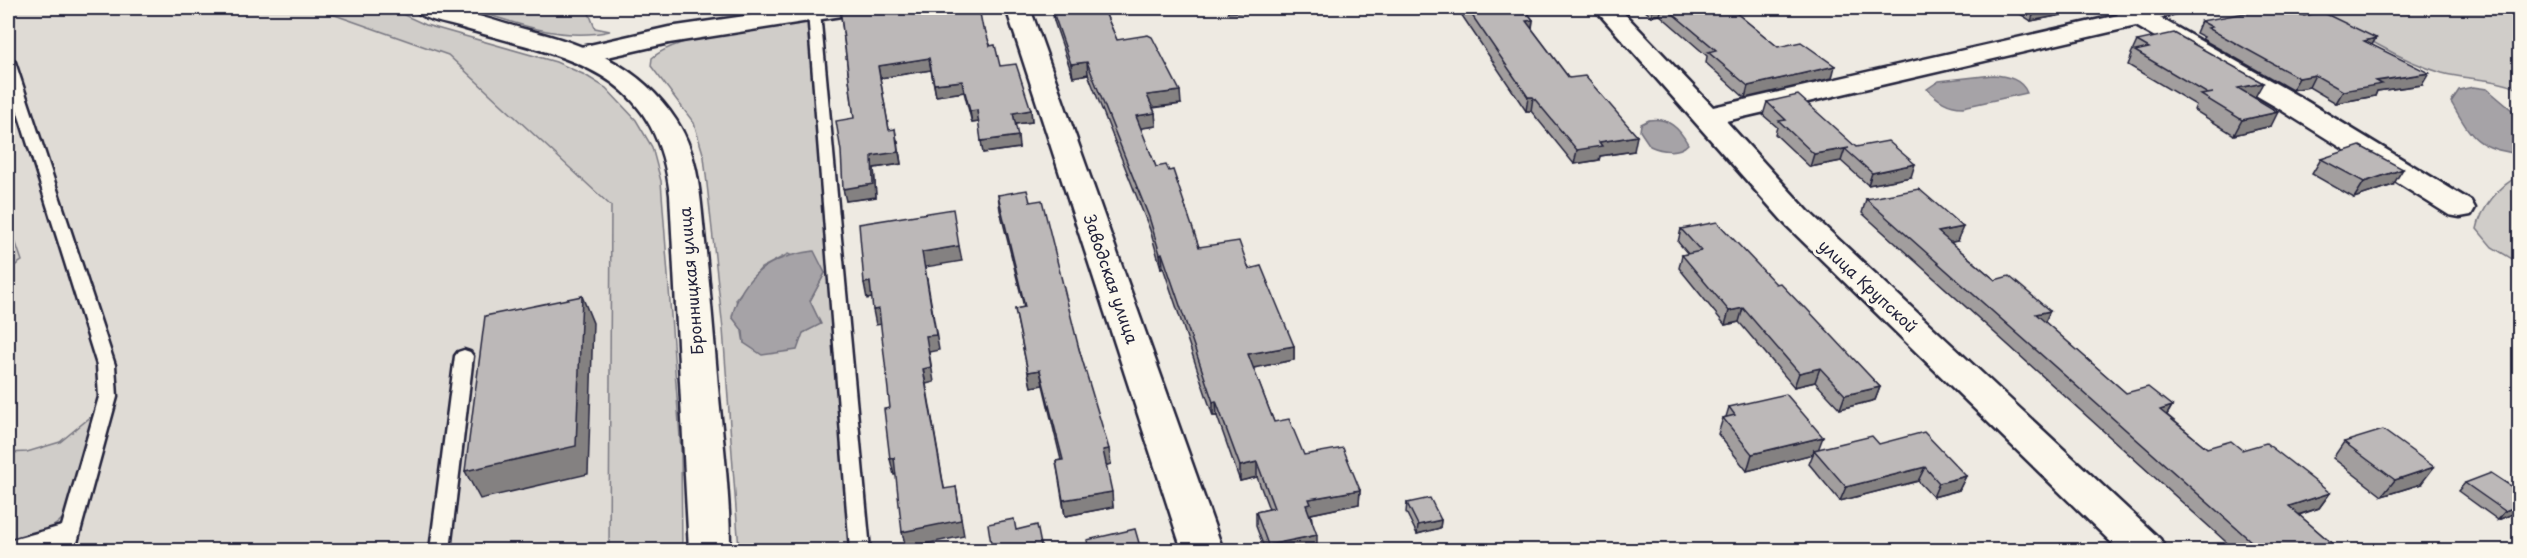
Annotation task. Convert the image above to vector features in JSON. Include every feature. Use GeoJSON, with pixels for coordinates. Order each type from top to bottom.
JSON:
{"type":"FeatureCollection","features":[{"type":"Feature","properties":{"kind":"street","name":"Бронницкая улица"},"geometry":{"type":"LineString","coordinates":[[426,8],[581,55],[608,68],[648,104],[668,131],[680,162],[693,284],[710,550]]}},
{"type":"Feature","properties":{"kind":"street"},"geometry":{"type":"LineString","coordinates":[[581,55],[669,34],[788,12],[848,8]]}},
{"type":"Feature","properties":{"kind":"street","name":"Заводская улица"},"geometry":{"type":"LineString","coordinates":[[1018,8],[1203,550]]}},
{"type":"Feature","properties":{"kind":"street","name":"улица Крупской"},"geometry":{"type":"LineString","coordinates":[[1605,8],[1797,218],[2145,550]]}},
{"type":"Feature","properties":{"kind":"street"},"geometry":{"type":"LineString","coordinates":[[1707,117],[2132,12],[2166,8]]}},
{"type":"Feature","properties":{"kind":"street"},"geometry":{"type":"LineString","coordinates":[[2132,12],[2288,102],[2460,208]]}},
{"type":"Feature","properties":{"kind":"lane"},"geometry":{"type":"LineString","coordinates":[[814,12],[860,550]]}},
{"type":"Feature","properties":{"kind":"lane"},"geometry":{"type":"LineString","coordinates":[[8,62],[106,365],[108,397],[68,541],[8,549]]}},
{"type":"Feature","properties":{"kind":"lane"},"geometry":{"type":"LineString","coordinates":[[440,550],[464,356]]}},
{"type":"Feature","properties":{"kind":"shaded area"},"geometry":{"type":"Polygon","coordinates":[[[8,8],[315,8],[452,57],[611,206],[609,550],[8,550],[8,8]]]}},
{"type":"Feature","properties":{"kind":"shaded area"},"geometry":{"type":"Polygon","coordinates":[[[315,8],[389,8],[426,25],[556,62],[585,75],[606,88],[636,120],[652,147],[661,181],[681,451],[682,550],[609,550],[611,206],[448,55],[315,8]]]}},
{"type":"Feature","properties":{"kind":"shaded area"},"geometry":{"type":"Polygon","coordinates":[[[468,8],[587,8],[595,28],[610,31],[592,34],[556,33],[520,25],[468,8]]]}},
{"type":"Feature","properties":{"kind":"shaded area"},"geometry":{"type":"Polygon","coordinates":[[[2319,8],[2519,8],[2519,89],[2510,85],[2442,73],[2410,61],[2378,45],[2319,8]]]}},
{"type":"Feature","properties":{"kind":"shaded area"},"geometry":{"type":"Polygon","coordinates":[[[798,22],[811,25],[821,189],[855,550],[739,550],[723,329],[704,157],[694,123],[651,66],[652,58],[681,43],[721,33],[798,22]],[[788,254],[761,268],[736,299],[744,343],[803,333],[820,324],[810,301],[825,273],[788,254]]]}},
{"type":"Feature","properties":{"kind":"shaded area"},"geometry":{"type":"Polygon","coordinates":[[[1993,75],[2018,81],[2027,93],[1963,107],[1943,102],[1927,89],[1939,81],[1993,75]]]}},
{"type":"Feature","properties":{"kind":"shaded area"},"geometry":{"type":"Polygon","coordinates":[[[2473,87],[2487,89],[2519,116],[2519,154],[2484,144],[2477,140],[2465,125],[2451,102],[2459,90],[2473,87]]]}},
{"type":"Feature","properties":{"kind":"shaded area"},"geometry":{"type":"Polygon","coordinates":[[[1649,120],[1662,120],[1672,125],[1688,144],[1670,151],[1650,146],[1640,131],[1641,124],[1649,120]]]}},
{"type":"Feature","properties":{"kind":"shaded area"},"geometry":{"type":"Polygon","coordinates":[[[2519,176],[2519,263],[2492,247],[2477,229],[2492,198],[2505,185],[2519,176]]]}},
{"type":"Feature","properties":{"kind":"shaded area"},"geometry":{"type":"Polygon","coordinates":[[[8,220],[22,261],[8,270],[8,220]]]}},
{"type":"Feature","properties":{"kind":"shaded area"},"geometry":{"type":"Polygon","coordinates":[[[814,251],[825,273],[810,301],[821,324],[803,333],[797,350],[762,355],[744,343],[743,331],[732,317],[743,289],[761,269],[773,262],[799,253],[814,251]]]}},
{"type":"Feature","properties":{"kind":"shaded area"},"geometry":{"type":"Polygon","coordinates":[[[93,415],[75,486],[63,518],[45,531],[8,541],[8,453],[27,452],[60,442],[93,415]]]}},
{"type":"Feature","properties":{"kind":"building"},"geometry":{"type":"Polygon","coordinates":[[[840,8],[979,8],[983,29],[985,29],[990,46],[995,45],[1000,66],[1016,64],[1031,110],[1013,113],[1018,136],[981,141],[977,110],[970,111],[962,81],[934,84],[929,58],[878,66],[889,130],[895,129],[898,152],[872,156],[873,184],[843,189],[841,151],[836,121],[854,118],[840,8]]]}},
{"type":"Feature","properties":{"kind":"building"},"geometry":{"type":"Polygon","coordinates":[[[1103,8],[1117,40],[1148,35],[1152,37],[1180,91],[1147,95],[1155,113],[1136,116],[1156,167],[1166,165],[1169,171],[1173,170],[1199,247],[1239,241],[1249,269],[1261,266],[1294,346],[1248,354],[1274,422],[1289,419],[1304,455],[1343,448],[1360,490],[1309,499],[1311,504],[1306,505],[1317,535],[1268,545],[1256,512],[1274,508],[1257,462],[1240,466],[1216,401],[1213,402],[1149,217],[1087,62],[1071,64],[1052,9],[1103,8]]]}},
{"type":"Feature","properties":{"kind":"building"},"geometry":{"type":"Polygon","coordinates":[[[1467,8],[1524,8],[1533,20],[1526,21],[1569,78],[1585,76],[1637,136],[1599,142],[1602,146],[1577,150],[1533,97],[1528,97],[1467,8]]]}},
{"type":"Feature","properties":{"kind":"building"},"geometry":{"type":"Polygon","coordinates":[[[1666,8],[1730,8],[1778,47],[1801,42],[1835,66],[1748,86],[1708,52],[1716,50],[1666,8]]]}},
{"type":"Feature","properties":{"kind":"building"},"geometry":{"type":"Polygon","coordinates":[[[2273,8],[2288,8],[2304,16],[2322,12],[2376,38],[2364,41],[2429,73],[2376,81],[2382,84],[2343,91],[2315,75],[2299,78],[2208,28],[2212,27],[2201,21],[2273,8]]]}},
{"type":"Feature","properties":{"kind":"building"},"geometry":{"type":"Polygon","coordinates":[[[2174,33],[2263,83],[2238,88],[2278,112],[2242,120],[2201,95],[2208,94],[2135,51],[2149,48],[2137,41],[2174,33]]]}},
{"type":"Feature","properties":{"kind":"building"},"geometry":{"type":"Polygon","coordinates":[[[1798,95],[1856,147],[1888,141],[1915,164],[1872,173],[1845,149],[1849,148],[1814,154],[1779,121],[1786,120],[1767,102],[1798,95]]]}},
{"type":"Feature","properties":{"kind":"building"},"geometry":{"type":"Polygon","coordinates":[[[2360,146],[2403,169],[2364,182],[2321,159],[2360,146]]]}},
{"type":"Feature","properties":{"kind":"building"},"geometry":{"type":"Polygon","coordinates":[[[1919,189],[1963,227],[1938,232],[1995,280],[2009,276],[2050,311],[2036,314],[2126,393],[2148,387],[2172,406],[2160,410],[2207,448],[2231,441],[2242,450],[2266,443],[2330,493],[2289,506],[2336,547],[2340,545],[2346,550],[2261,550],[1866,199],[1919,189]]]}},
{"type":"Feature","properties":{"kind":"building"},"geometry":{"type":"Polygon","coordinates":[[[1027,190],[1030,202],[1042,200],[1079,349],[1109,449],[1103,450],[1112,492],[1063,500],[1056,461],[1063,460],[1040,370],[1028,372],[1015,309],[1025,307],[998,195],[1027,190]]]}},
{"type":"Feature","properties":{"kind":"building"},"geometry":{"type":"Polygon","coordinates":[[[953,209],[959,246],[922,252],[936,335],[926,336],[931,367],[923,369],[944,489],[956,487],[961,520],[902,532],[894,458],[890,459],[884,409],[890,408],[879,309],[873,310],[870,282],[864,283],[859,224],[953,209]]]}},
{"type":"Feature","properties":{"kind":"building"},"geometry":{"type":"Polygon","coordinates":[[[1717,222],[1776,284],[1780,283],[1805,307],[1880,387],[1845,395],[1820,368],[1799,373],[1743,308],[1729,311],[1682,255],[1701,251],[1681,229],[1717,222]]]}},
{"type":"Feature","properties":{"kind":"building"},"geometry":{"type":"Polygon","coordinates":[[[582,296],[576,446],[465,471],[485,316],[582,296]]]}},
{"type":"Feature","properties":{"kind":"building"},"geometry":{"type":"Polygon","coordinates":[[[1786,394],[1823,437],[1752,454],[1723,418],[1735,415],[1729,407],[1786,394]]]}},
{"type":"Feature","properties":{"kind":"building"},"geometry":{"type":"Polygon","coordinates":[[[2383,430],[2434,467],[2395,480],[2344,442],[2383,430]]]}},
{"type":"Feature","properties":{"kind":"building"},"geometry":{"type":"Polygon","coordinates":[[[1924,432],[1966,476],[1939,483],[1925,467],[1846,487],[1814,450],[1872,436],[1879,444],[1924,432]]]}},
{"type":"Feature","properties":{"kind":"building"},"geometry":{"type":"Polygon","coordinates":[[[2491,473],[2520,492],[2520,505],[2505,511],[2465,483],[2491,473]]]}},
{"type":"Feature","properties":{"kind":"building"},"geometry":{"type":"Polygon","coordinates":[[[1430,498],[1441,520],[1418,525],[1407,503],[1430,498]]]}},
{"type":"Feature","properties":{"kind":"building"},"geometry":{"type":"Polygon","coordinates":[[[1014,519],[1016,530],[1037,525],[1042,550],[992,550],[988,524],[1014,519]]]}},
{"type":"Feature","properties":{"kind":"building"},"geometry":{"type":"Polygon","coordinates":[[[1135,529],[1141,550],[1089,550],[1087,540],[1135,529]]]}}]}
